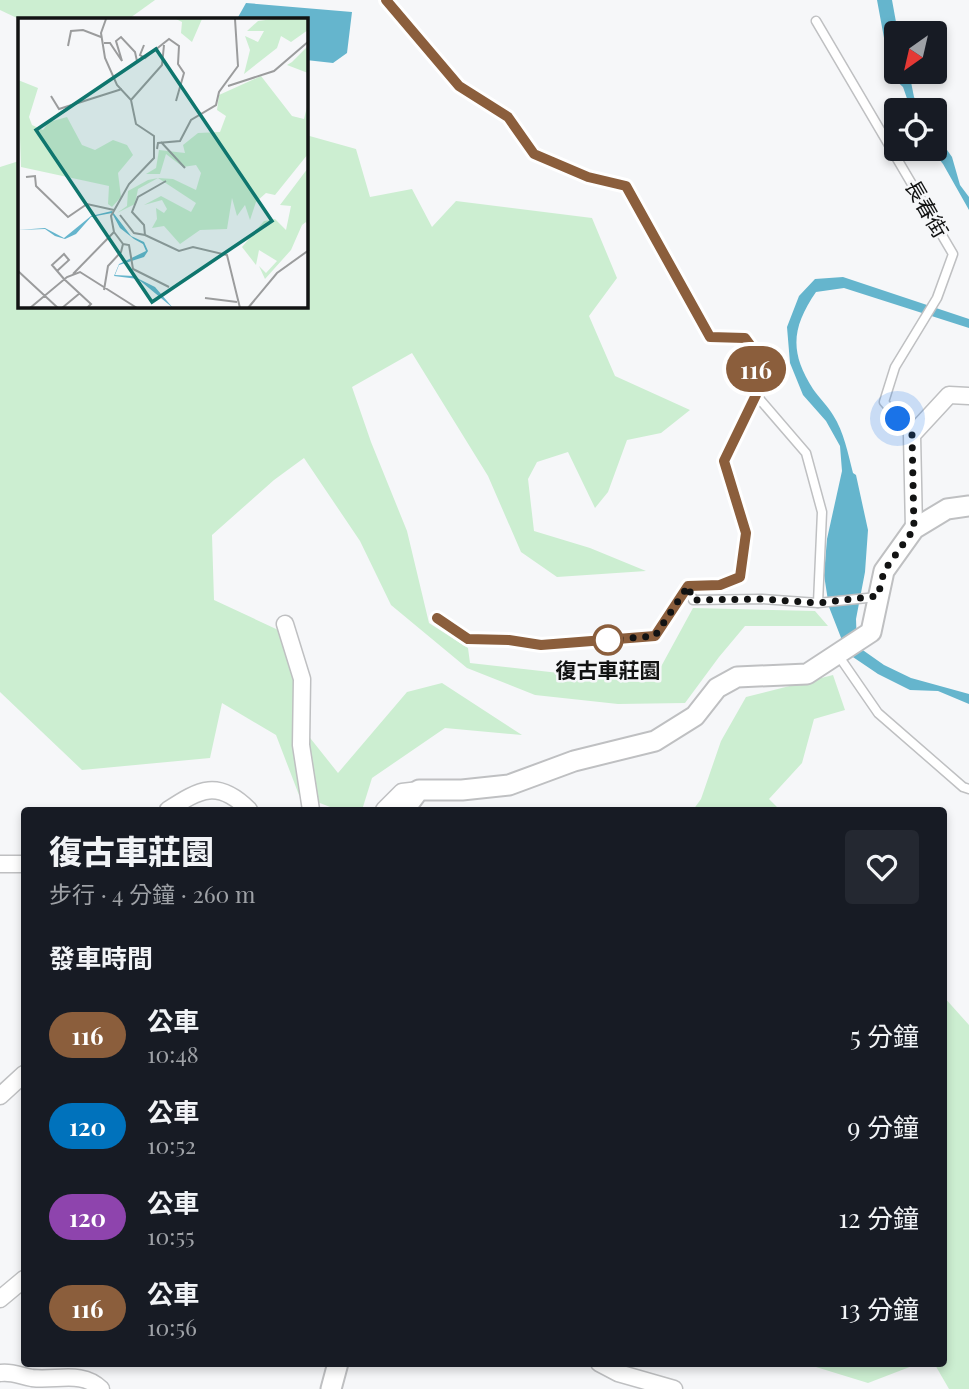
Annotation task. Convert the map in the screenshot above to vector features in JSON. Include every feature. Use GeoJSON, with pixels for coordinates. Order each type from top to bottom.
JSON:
{"type":"FeatureCollection","features":[{"type":"Feature","properties":{"kind":"street"},"geometry":{"type":"LineString","coordinates":[[914,529],[912,435],[949,395],[969,396]]}},
{"type":"Feature","properties":{"kind":"street"},"geometry":{"type":"LineString","coordinates":[[387,807],[402,792],[509,785],[574,761],[655,741],[695,716],[717,688],[737,677],[807,674],[871,632],[884,571],[914,529],[947,509],[969,506]]}},
{"type":"Feature","properties":{"kind":"street"},"geometry":{"type":"LineString","coordinates":[[285,624],[302,679],[301,745],[311,807]]}},
{"type":"Feature","properties":{"kind":"street"},"geometry":{"type":"LineString","coordinates":[[173,807],[197,792],[210,789],[237,798],[246,807]]}},
{"type":"Feature","properties":{"kind":"street"},"geometry":{"type":"LineString","coordinates":[[406,807],[419,790]]}},
{"type":"Feature","properties":{"kind":"street"},"geometry":{"type":"LineString","coordinates":[[0,864],[21,864]]}},
{"type":"Feature","properties":{"kind":"street"},"geometry":{"type":"LineString","coordinates":[[0,1096],[21,1077]]}},
{"type":"Feature","properties":{"kind":"street"},"geometry":{"type":"LineString","coordinates":[[0,1299],[21,1282]]}},
{"type":"Feature","properties":{"kind":"street"},"geometry":{"type":"LineString","coordinates":[[331,1389],[337,1367]]}},
{"type":"Feature","properties":{"kind":"street"},"geometry":{"type":"LineString","coordinates":[[607,1367],[618,1373],[674,1389]]}},
{"type":"Feature","properties":{"kind":"street"},"geometry":{"type":"LineString","coordinates":[[0,1373],[9,1371],[31,1378],[76,1377],[92,1381],[101,1389]]}},
{"type":"Feature","properties":{"kind":"lane"},"geometry":{"type":"LineString","coordinates":[[386,0],[459,86],[508,117],[534,154],[588,177],[626,186],[710,337],[745,338],[756,353],[756,395],[724,461],[746,533],[740,577],[720,585],[688,586]]}},
{"type":"Feature","properties":{"kind":"lane","name":"長春街"},"geometry":{"type":"LineString","coordinates":[[816,21],[953,254],[937,298],[895,366],[884,402],[912,435]]}},
{"type":"Feature","properties":{"kind":"lane"},"geometry":{"type":"LineString","coordinates":[[756,395],[806,453],[822,512],[818,603]]}},
{"type":"Feature","properties":{"kind":"lane"},"geometry":{"type":"LineString","coordinates":[[688,586],[693,600],[762,599],[818,603],[878,596]]}},
{"type":"Feature","properties":{"kind":"lane"},"geometry":{"type":"LineString","coordinates":[[437,618],[468,639],[509,640],[541,645],[655,636],[688,586]]}},
{"type":"Feature","properties":{"kind":"lane"},"geometry":{"type":"LineString","coordinates":[[837,654],[878,713],[963,788],[969,789]]}},
{"type":"Feature","properties":{"kind":"green space"},"geometry":{"type":"Polygon","coordinates":[[[0,0],[155,0],[130,18],[18,19],[0,10],[0,0]]]}},
{"type":"Feature","properties":{"kind":"green space"},"geometry":{"type":"Polygon","coordinates":[[[308,136],[356,149],[370,197],[412,189],[432,227],[456,201],[592,218],[617,278],[589,316],[615,376],[690,410],[661,433],[627,440],[608,492],[595,508],[568,452],[537,462],[528,479],[534,531],[590,548],[646,571],[557,577],[521,552],[488,476],[412,353],[352,387],[407,531],[429,623],[468,648],[470,663],[621,680],[657,674],[693,608],[815,611],[828,626],[745,626],[685,703],[618,704],[535,695],[467,668],[391,605],[360,541],[304,458],[274,480],[212,535],[214,600],[289,635],[299,724],[338,773],[407,692],[442,683],[522,735],[445,728],[372,778],[363,807],[330,807],[299,795],[276,735],[222,703],[210,758],[82,770],[0,692],[0,167],[18,161],[18,308],[308,308],[308,136]]]}},
{"type":"Feature","properties":{"kind":"green space"},"geometry":{"type":"Polygon","coordinates":[[[833,675],[845,710],[814,719],[802,763],[769,799],[777,807],[695,807],[701,799],[721,741],[746,697],[833,675]]]}},
{"type":"Feature","properties":{"kind":"green space"},"geometry":{"type":"Polygon","coordinates":[[[947,1000],[969,1025],[969,1389],[949,1389],[936,1367],[947,1367],[947,1000]]]}},
{"type":"Feature","properties":{"kind":"green space"},"geometry":{"type":"Polygon","coordinates":[[[816,1367],[910,1367],[868,1383],[816,1367]]]}},
{"type":"Feature","properties":{"kind":"water"},"geometry":{"type":"Polygon","coordinates":[[[877,0],[892,0],[896,21],[884,21],[884,38],[877,0]]]}},
{"type":"Feature","properties":{"kind":"water"},"geometry":{"type":"Polygon","coordinates":[[[246,3],[352,12],[347,53],[333,63],[308,60],[308,18],[238,18],[246,3]]]}},
{"type":"Feature","properties":{"kind":"water"},"geometry":{"type":"Polygon","coordinates":[[[900,84],[911,84],[915,98],[907,98],[900,84]]]}},
{"type":"Feature","properties":{"kind":"water"},"geometry":{"type":"Polygon","coordinates":[[[947,150],[952,157],[960,185],[969,197],[969,210],[941,161],[947,161],[947,150]]]}},
{"type":"Feature","properties":{"kind":"water"},"geometry":{"type":"Polygon","coordinates":[[[843,277],[969,319],[969,328],[844,288],[816,292],[802,317],[796,340],[805,376],[831,412],[843,436],[853,473],[856,475],[868,530],[865,572],[856,619],[857,646],[884,665],[911,678],[969,694],[969,704],[938,691],[910,690],[878,674],[847,653],[829,607],[824,575],[827,539],[842,471],[840,446],[826,421],[803,395],[790,363],[787,327],[799,296],[815,279],[843,277]]]}},
{"type":"Feature","properties":{"kind":"bus line","name":"116"},"geometry":{"type":"LineString","coordinates":[[386,0],[459,86],[508,117],[534,154],[588,177],[626,186],[710,337],[745,338],[756,353],[756,395],[724,461],[746,533],[740,577],[720,585],[688,586],[655,636],[541,645],[509,640],[468,639],[437,618]]}},
{"type":"Feature","properties":{"kind":"place","name":"復古車莊園"},"geometry":{"type":"Point","coordinates":[608,640]}},
{"type":"Feature","properties":{"kind":"route"},"geometry":{"type":"LineString","coordinates":[[608,640],[655,636],[688,586],[693,600],[762,599],[818,603],[878,596],[884,571],[914,529],[912,435],[898,419]]}}]}
